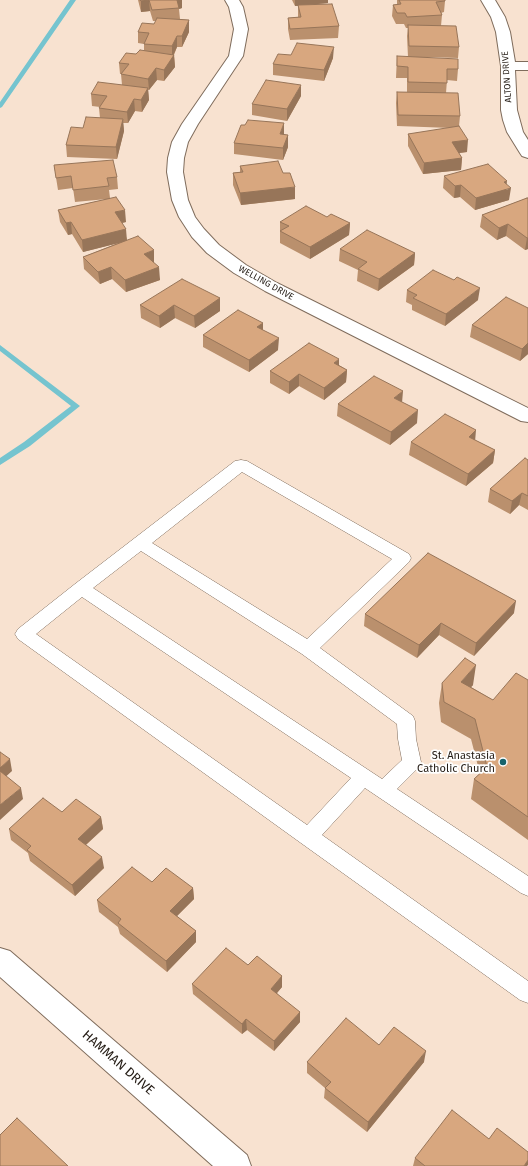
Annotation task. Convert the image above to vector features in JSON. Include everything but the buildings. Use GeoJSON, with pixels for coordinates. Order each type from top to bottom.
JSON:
{"type":"FeatureCollection","features":[{"type":"Feature","properties":{"kind":"street","name":"WELLING DRIVE"},"geometry":{"type":"LineString","coordinates":[[232,0],[236,7],[241,29],[236,56],[190,124],[180,142],[176,158],[175,172],[180,200],[187,217],[198,233],[213,249],[246,273],[329,317],[528,416]]}},
{"type":"Feature","properties":{"kind":"street","name":"ALTON DRIVE"},"geometry":{"type":"LineString","coordinates":[[488,0],[498,17],[503,32],[508,66],[509,110],[514,132],[528,153]]}},
{"type":"Feature","properties":{"kind":"street"},"geometry":{"type":"LineString","coordinates":[[508,66],[528,66]]}},
{"type":"Feature","properties":{"kind":"street","name":"HAMMAN DRIVE"},"geometry":{"type":"LineString","coordinates":[[0,960],[236,1166]]}},
{"type":"Feature","properties":{"kind":"lane"},"geometry":{"type":"LineString","coordinates":[[308,649],[403,558],[241,465],[81,588],[24,634],[528,993]]}},
{"type":"Feature","properties":{"kind":"lane"},"geometry":{"type":"LineString","coordinates":[[140,543],[308,649],[406,721],[407,738],[412,762],[383,790]]}},
{"type":"Feature","properties":{"kind":"lane"},"geometry":{"type":"LineString","coordinates":[[81,588],[528,887]]}},
{"type":"Feature","properties":{"kind":"lane"},"geometry":{"type":"LineString","coordinates":[[308,837],[364,777]]}},
{"type":"Feature","properties":{"kind":"waterway"},"geometry":{"type":"LineString","coordinates":[[0,106],[73,0]]}},
{"type":"Feature","properties":{"kind":"waterway"},"geometry":{"type":"LineString","coordinates":[[0,347],[76,406],[27,444],[0,462]]}},
{"type":"Feature","properties":{"kind":"place","name":"St. Anastasia Catholic Church"},"geometry":{"type":"Point","coordinates":[503,762]}}]}
